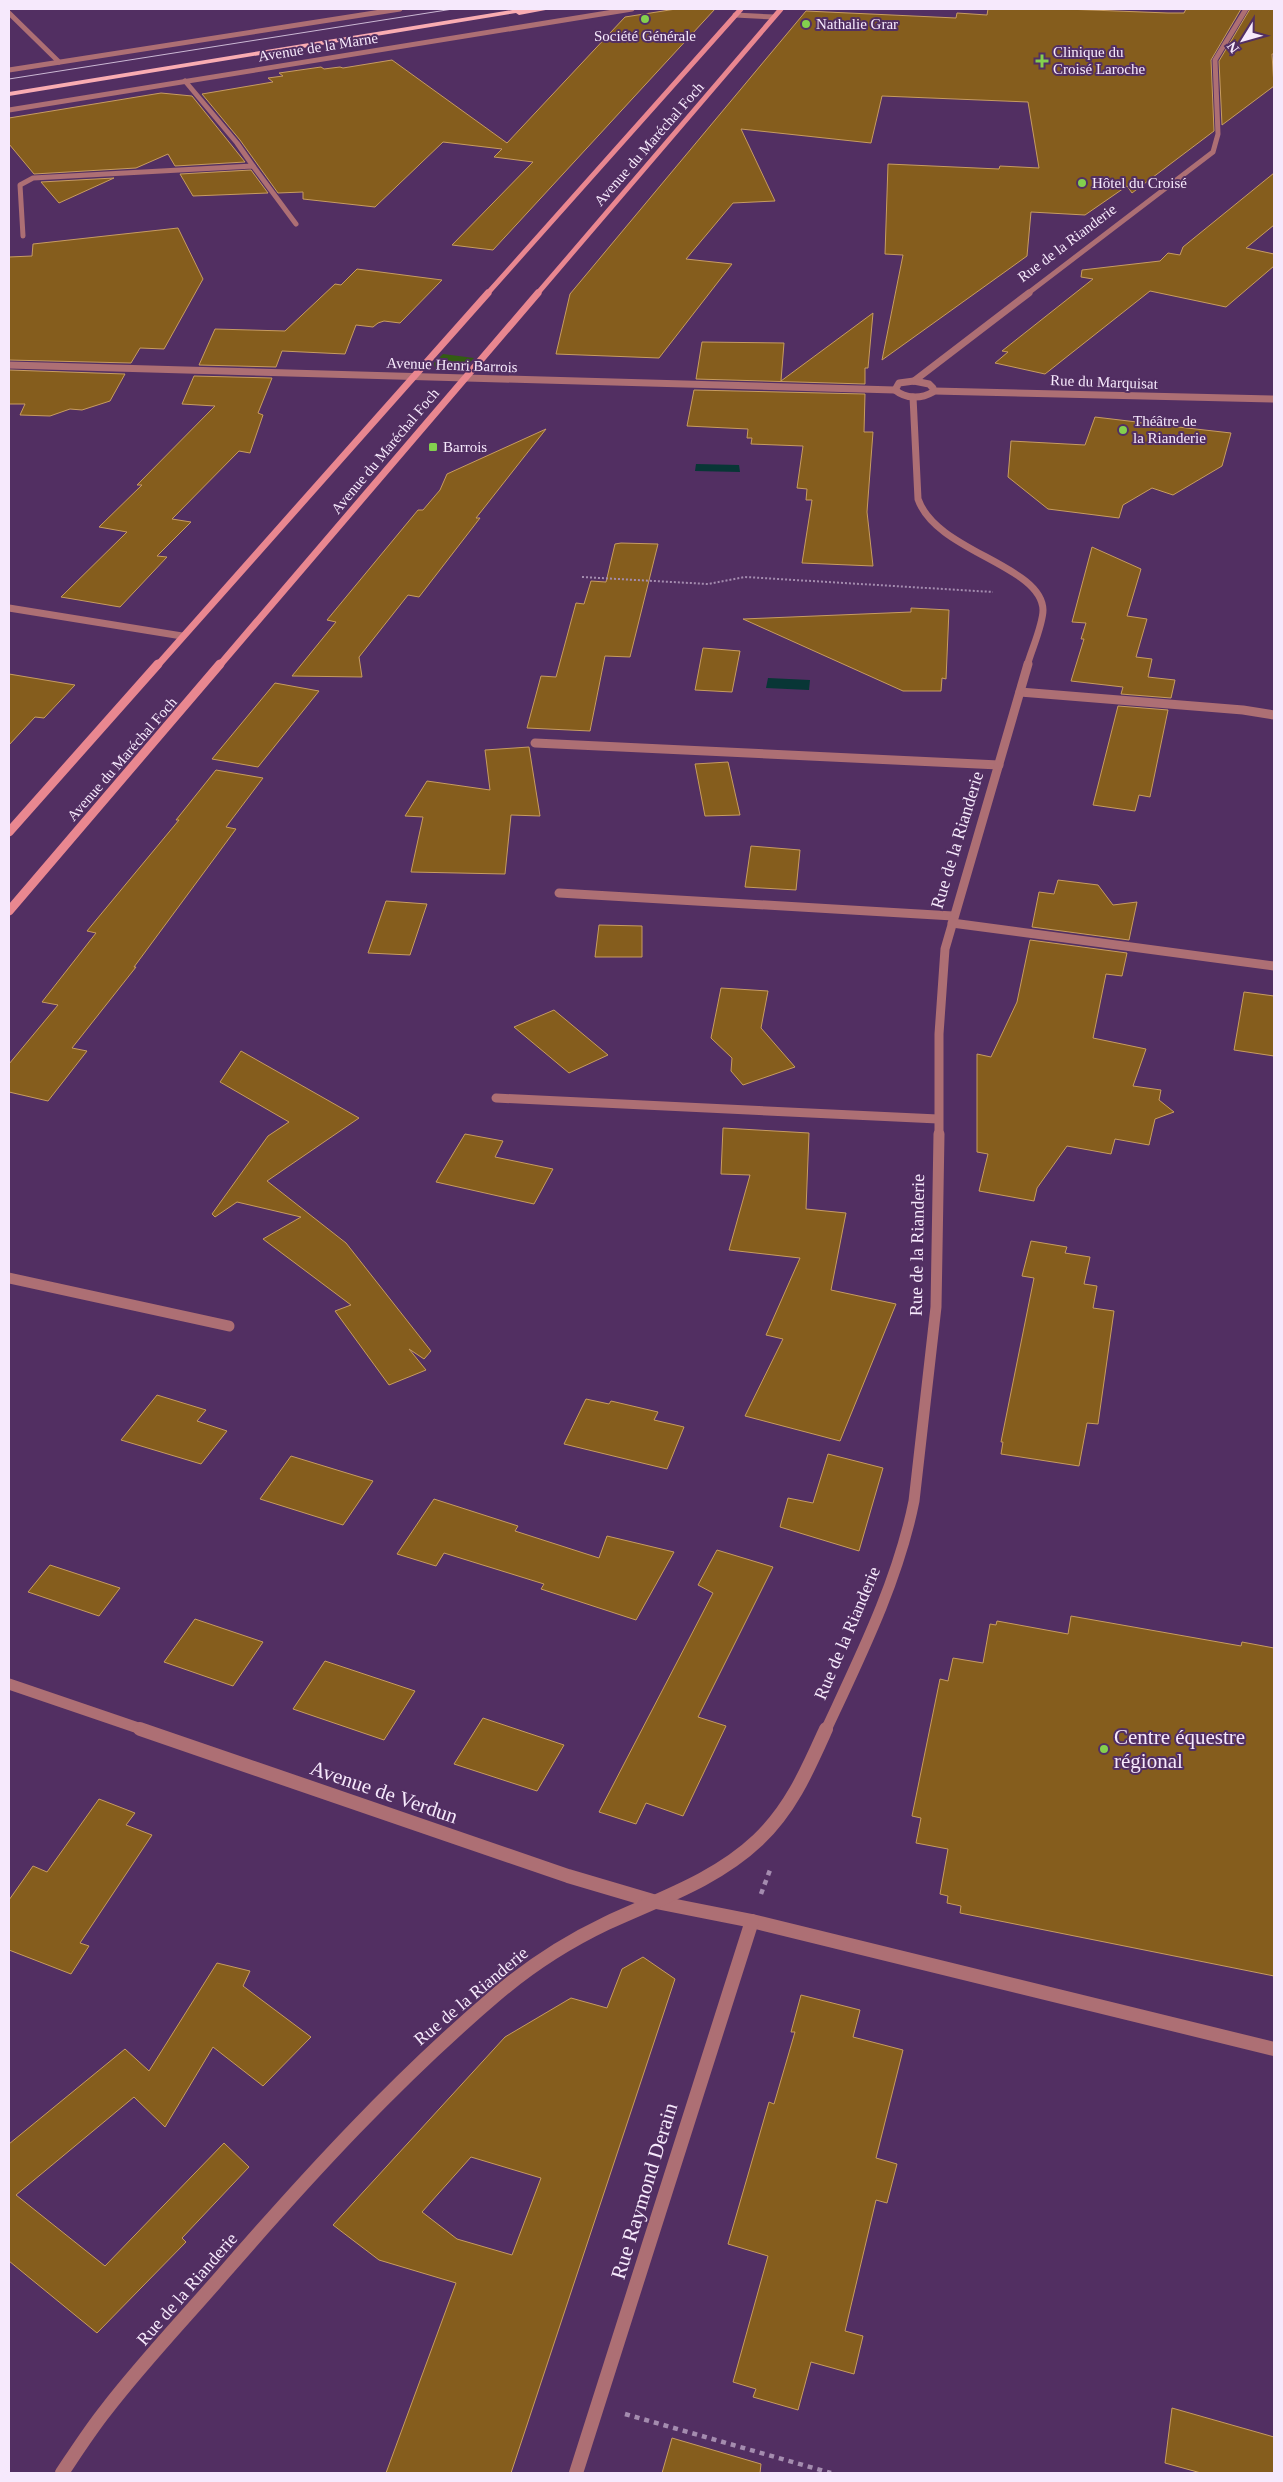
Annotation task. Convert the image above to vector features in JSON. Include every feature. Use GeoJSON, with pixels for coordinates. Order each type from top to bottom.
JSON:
{"type":"FeatureCollection","features":[{"type":"Feature","properties":{"kind":"main road","name":"Avenue de la Marne"},"geometry":{"type":"LineString","coordinates":[[9,87],[495,9]]}},
{"type":"Feature","properties":{"kind":"main road","name":"Avenue de la Marne"},"geometry":{"type":"LineString","coordinates":[[9,94],[526,9]]}},
{"type":"Feature","properties":{"kind":"main road"},"geometry":{"type":"LineString","coordinates":[[435,25],[548,9]]}},
{"type":"Feature","properties":{"kind":"main road","name":"Avenue du Maréchal Foch"},"geometry":{"type":"LineString","coordinates":[[9,832],[741,9]]}},
{"type":"Feature","properties":{"kind":"main road","name":"Avenue du Maréchal Foch"},"geometry":{"type":"LineString","coordinates":[[9,911],[464,377],[781,9]]}},
{"type":"Feature","properties":{"kind":"street","name":"Avenue de la Marne"},"geometry":{"type":"LineString","coordinates":[[9,70],[400,9]]}},
{"type":"Feature","properties":{"kind":"street","name":"Avenue de la Marne"},"geometry":{"type":"LineString","coordinates":[[9,110],[632,9]]}},
{"type":"Feature","properties":{"kind":"street","name":"Rue de la Rianderie"},"geometry":{"type":"LineString","coordinates":[[895,390],[899,383],[914,381],[1212,152],[1218,134],[1214,60],[1246,9]]}},
{"type":"Feature","properties":{"kind":"street"},"geometry":{"type":"LineString","coordinates":[[9,13],[59,62]]}},
{"type":"Feature","properties":{"kind":"street"},"geometry":{"type":"LineString","coordinates":[[735,15],[774,18]]}},
{"type":"Feature","properties":{"kind":"street"},"geometry":{"type":"LineString","coordinates":[[184,81],[237,143],[296,224]]}},
{"type":"Feature","properties":{"kind":"street"},"geometry":{"type":"LineString","coordinates":[[23,236],[20,185],[33,178],[253,166]]}},
{"type":"Feature","properties":{"kind":"street","name":"Avenue Henri Barrois"},"geometry":{"type":"LineString","coordinates":[[9,365],[895,390]]}},
{"type":"Feature","properties":{"kind":"street"},"geometry":{"type":"LineString","coordinates":[[895,390],[901,395],[913,397],[927,396],[934,391],[929,384],[914,381]]}},
{"type":"Feature","properties":{"kind":"street","name":"Rue du Marquisat"},"geometry":{"type":"LineString","coordinates":[[934,391],[1274,399]]}},
{"type":"Feature","properties":{"kind":"street"},"geometry":{"type":"LineString","coordinates":[[913,397],[918,499],[923,511],[943,533],[1021,577],[1040,595]]}},
{"type":"Feature","properties":{"kind":"street","name":"Rue de la Rianderie"},"geometry":{"type":"LineString","coordinates":[[62,2473],[106,2411],[134,2377],[355,2126],[409,2073],[501,1991],[530,1969],[584,1934],[690,1887],[724,1868],[765,1835],[785,1811],[799,1788],[888,1591],[910,1518],[928,1384],[937,1290],[938,1119],[945,948],[1040,624],[1043,602],[1040,595]]}},
{"type":"Feature","properties":{"kind":"street"},"geometry":{"type":"LineString","coordinates":[[9,608],[182,636]]}},
{"type":"Feature","properties":{"kind":"street"},"geometry":{"type":"LineString","coordinates":[[1020,692],[1243,710],[1274,715]]}},
{"type":"Feature","properties":{"kind":"street"},"geometry":{"type":"LineString","coordinates":[[534,742],[999,765]]}},
{"type":"Feature","properties":{"kind":"street"},"geometry":{"type":"LineString","coordinates":[[559,893],[953,920],[1274,966]]}},
{"type":"Feature","properties":{"kind":"street"},"geometry":{"type":"LineString","coordinates":[[496,1098],[938,1119]]}},
{"type":"Feature","properties":{"kind":"street"},"geometry":{"type":"LineString","coordinates":[[9,1278],[229,1326]]}},
{"type":"Feature","properties":{"kind":"street","name":"Avenue de Verdun"},"geometry":{"type":"LineString","coordinates":[[9,1684],[558,1873],[656,1902],[752,1921],[1274,2049]]}},
{"type":"Feature","properties":{"kind":"street","name":"Rue Raymond Derain"},"geometry":{"type":"LineString","coordinates":[[576,2473],[752,1921]]}},
{"type":"Feature","properties":{"kind":"path"},"geometry":{"type":"LineString","coordinates":[[582,577],[708,584],[745,577],[1040,595]]}},
{"type":"Feature","properties":{"kind":"path"},"geometry":{"type":"LineString","coordinates":[[598,2407],[831,2473]]}},
{"type":"Feature","properties":{"kind":"green space"},"geometry":{"type":"Polygon","coordinates":[[[443,354],[474,358],[464,369],[435,368],[434,363],[443,354]]]}},
{"type":"Feature","properties":{"kind":"shaded area"},"geometry":{"type":"Polygon","coordinates":[[[696,464],[739,465],[740,472],[695,471],[696,464]]]}},
{"type":"Feature","properties":{"kind":"shaded area"},"geometry":{"type":"Polygon","coordinates":[[[768,678],[810,680],[809,690],[766,688],[768,678]]]}},
{"type":"Feature","properties":{"kind":"building"},"geometry":{"type":"Polygon","coordinates":[[[676,9],[715,9],[493,250],[452,245],[533,162],[494,157],[502,149],[443,142],[375,207],[303,199],[303,192],[278,193],[240,140],[202,94],[273,82],[268,78],[283,76],[279,73],[321,67],[324,69],[343,68],[392,60],[507,143],[625,17],[676,9]]]}},
{"type":"Feature","properties":{"kind":"building"},"geometry":{"type":"Polygon","coordinates":[[[988,9],[1065,9],[1184,13],[1186,9],[1241,9],[1211,60],[1214,131],[1132,193],[1127,186],[1085,215],[1031,212],[1027,256],[882,360],[903,255],[885,254],[888,164],[999,169],[1000,166],[1039,168],[1028,102],[882,96],[871,143],[741,129],[775,201],[733,203],[686,259],[732,264],[659,358],[556,354],[570,294],[806,11],[956,18],[957,13],[987,15],[988,9]]]}},
{"type":"Feature","properties":{"kind":"building"},"geometry":{"type":"Polygon","coordinates":[[[1250,9],[1274,9],[1274,54],[1272,54],[1274,86],[1222,125],[1219,61],[1250,9]]]}},
{"type":"Feature","properties":{"kind":"building"},"geometry":{"type":"Polygon","coordinates":[[[161,93],[192,96],[245,162],[175,166],[168,154],[136,168],[34,174],[9,144],[9,118],[161,93]]]}},
{"type":"Feature","properties":{"kind":"building"},"geometry":{"type":"Polygon","coordinates":[[[251,170],[268,193],[193,196],[180,174],[251,170]]]}},
{"type":"Feature","properties":{"kind":"building"},"geometry":{"type":"Polygon","coordinates":[[[1274,173],[1274,225],[1246,248],[1274,254],[1274,266],[1226,307],[1150,291],[1045,374],[995,363],[1008,352],[1002,351],[1093,279],[1081,277],[1082,270],[1160,261],[1168,253],[1180,255],[1183,247],[1274,173]]]}},
{"type":"Feature","properties":{"kind":"building"},"geometry":{"type":"Polygon","coordinates":[[[114,178],[59,203],[41,182],[114,178]]]}},
{"type":"Feature","properties":{"kind":"building"},"geometry":{"type":"Polygon","coordinates":[[[178,228],[203,279],[164,349],[140,348],[131,363],[9,360],[9,257],[32,256],[33,244],[178,228]]]}},
{"type":"Feature","properties":{"kind":"building"},"geometry":{"type":"Polygon","coordinates":[[[357,269],[442,280],[400,323],[384,321],[373,327],[356,325],[345,354],[282,351],[276,367],[199,365],[215,329],[285,331],[335,284],[341,285],[357,269]]]}},
{"type":"Feature","properties":{"kind":"building"},"geometry":{"type":"Polygon","coordinates":[[[873,313],[868,368],[865,368],[865,384],[696,379],[702,342],[784,343],[781,381],[873,313]]]}},
{"type":"Feature","properties":{"kind":"building"},"geometry":{"type":"Polygon","coordinates":[[[9,370],[125,374],[110,401],[82,410],[70,409],[50,416],[20,415],[25,404],[9,404],[9,370]]]}},
{"type":"Feature","properties":{"kind":"building"},"geometry":{"type":"Polygon","coordinates":[[[194,376],[272,378],[258,413],[263,415],[250,453],[239,451],[172,519],[191,522],[157,556],[167,557],[120,607],[61,597],[127,532],[99,527],[142,485],[137,485],[215,406],[182,404],[194,376]]]}},
{"type":"Feature","properties":{"kind":"building"},"geometry":{"type":"Polygon","coordinates":[[[694,390],[865,394],[864,432],[873,432],[867,512],[873,566],[802,563],[812,500],[806,500],[807,489],[797,488],[803,446],[751,444],[752,438],[747,438],[748,429],[687,426],[694,390]]]}},
{"type":"Feature","properties":{"kind":"building"},"geometry":{"type":"Polygon","coordinates":[[[1095,417],[1231,433],[1222,466],[1173,495],[1152,488],[1123,505],[1119,518],[1048,509],[1008,477],[1011,441],[1085,445],[1095,417]]]}},
{"type":"Feature","properties":{"kind":"building"},"geometry":{"type":"Polygon","coordinates":[[[546,429],[476,518],[480,518],[419,597],[408,595],[359,657],[362,677],[292,676],[336,622],[327,620],[418,510],[423,510],[440,490],[447,474],[546,429]]]}},
{"type":"Feature","properties":{"kind":"building"},"geometry":{"type":"Polygon","coordinates":[[[615,544],[658,544],[630,657],[605,656],[590,731],[527,728],[541,676],[556,677],[576,603],[584,604],[591,581],[606,582],[615,544]]]}},
{"type":"Feature","properties":{"kind":"building"},"geometry":{"type":"Polygon","coordinates":[[[1092,547],[1141,569],[1127,616],[1147,619],[1136,657],[1152,659],[1148,677],[1175,680],[1171,698],[1121,694],[1123,687],[1071,681],[1084,639],[1081,639],[1086,623],[1072,622],[1092,547]]]}},
{"type":"Feature","properties":{"kind":"building"},"geometry":{"type":"Polygon","coordinates":[[[911,608],[949,610],[946,679],[942,678],[941,691],[903,691],[743,619],[911,612],[911,608]]]}},
{"type":"Feature","properties":{"kind":"building"},"geometry":{"type":"Polygon","coordinates":[[[703,648],[740,651],[732,692],[695,690],[703,648]]]}},
{"type":"Feature","properties":{"kind":"building"},"geometry":{"type":"Polygon","coordinates":[[[9,674],[75,685],[44,718],[35,717],[9,745],[9,674]]]}},
{"type":"Feature","properties":{"kind":"building"},"geometry":{"type":"Polygon","coordinates":[[[275,683],[319,691],[258,767],[212,759],[275,683]]]}},
{"type":"Feature","properties":{"kind":"building"},"geometry":{"type":"Polygon","coordinates":[[[1118,706],[1168,710],[1150,797],[1139,795],[1135,811],[1093,805],[1118,706]]]}},
{"type":"Feature","properties":{"kind":"building"},"geometry":{"type":"Polygon","coordinates":[[[529,747],[540,816],[511,815],[505,874],[411,872],[423,817],[405,816],[427,781],[490,790],[485,750],[529,747]]]}},
{"type":"Feature","properties":{"kind":"building"},"geometry":{"type":"Polygon","coordinates":[[[728,762],[740,815],[705,816],[695,764],[728,762]]]}},
{"type":"Feature","properties":{"kind":"building"},"geometry":{"type":"Polygon","coordinates":[[[216,770],[263,778],[226,827],[236,829],[134,967],[136,967],[72,1048],[87,1051],[48,1101],[9,1092],[9,1064],[58,1005],[42,1002],[96,933],[87,931],[179,820],[176,820],[216,770]]]}},
{"type":"Feature","properties":{"kind":"building"},"geometry":{"type":"Polygon","coordinates":[[[751,846],[800,850],[796,890],[745,887],[751,846]]]}},
{"type":"Feature","properties":{"kind":"building"},"geometry":{"type":"Polygon","coordinates":[[[1058,880],[1098,885],[1113,905],[1137,902],[1129,940],[1032,927],[1039,892],[1054,894],[1058,880]]]}},
{"type":"Feature","properties":{"kind":"building"},"geometry":{"type":"Polygon","coordinates":[[[386,901],[427,904],[410,955],[368,953],[386,901]]]}},
{"type":"Feature","properties":{"kind":"building"},"geometry":{"type":"Polygon","coordinates":[[[599,925],[642,926],[642,957],[595,957],[599,925]]]}},
{"type":"Feature","properties":{"kind":"building"},"geometry":{"type":"Polygon","coordinates":[[[1030,940],[1127,953],[1122,976],[1106,974],[1093,1038],[1146,1049],[1133,1086],[1161,1090],[1159,1100],[1174,1112],[1155,1119],[1149,1145],[1115,1139],[1111,1154],[1067,1146],[1037,1188],[1034,1201],[979,1191],[988,1154],[977,1152],[977,1054],[991,1057],[1017,1002],[1030,940]]]}},
{"type":"Feature","properties":{"kind":"building"},"geometry":{"type":"Polygon","coordinates":[[[721,988],[768,991],[761,1028],[795,1067],[743,1085],[731,1071],[732,1058],[711,1038],[721,988]]]}},
{"type":"Feature","properties":{"kind":"building"},"geometry":{"type":"Polygon","coordinates":[[[1244,992],[1274,996],[1274,1056],[1234,1050],[1244,992]]]}},
{"type":"Feature","properties":{"kind":"building"},"geometry":{"type":"Polygon","coordinates":[[[554,1010],[608,1055],[569,1073],[514,1027],[554,1010]]]}},
{"type":"Feature","properties":{"kind":"building"},"geometry":{"type":"Polygon","coordinates":[[[241,1051],[359,1118],[267,1181],[346,1243],[431,1351],[424,1359],[409,1349],[426,1370],[389,1385],[335,1311],[351,1305],[263,1239],[301,1217],[237,1202],[215,1217],[212,1214],[268,1136],[289,1122],[220,1082],[241,1051]]]}},
{"type":"Feature","properties":{"kind":"building"},"geometry":{"type":"Polygon","coordinates":[[[723,1128],[809,1133],[806,1209],[846,1213],[831,1290],[896,1304],[840,1441],[745,1416],[783,1339],[766,1335],[800,1258],[729,1250],[750,1175],[721,1174],[723,1128]]]}},
{"type":"Feature","properties":{"kind":"building"},"geometry":{"type":"Polygon","coordinates":[[[465,1134],[503,1141],[495,1157],[553,1169],[534,1204],[436,1182],[465,1134]]]}},
{"type":"Feature","properties":{"kind":"building"},"geometry":{"type":"Polygon","coordinates":[[[1031,1241],[1067,1247],[1065,1253],[1090,1257],[1084,1284],[1097,1286],[1093,1308],[1114,1311],[1098,1424],[1087,1423],[1079,1466],[1001,1454],[1003,1442],[1001,1442],[1034,1278],[1022,1276],[1031,1241]]]}},
{"type":"Feature","properties":{"kind":"building"},"geometry":{"type":"Polygon","coordinates":[[[157,1395],[206,1410],[197,1421],[227,1431],[201,1464],[121,1440],[157,1395]]]}},
{"type":"Feature","properties":{"kind":"building"},"geometry":{"type":"Polygon","coordinates":[[[586,1399],[609,1404],[611,1401],[658,1412],[654,1420],[684,1427],[667,1469],[564,1444],[586,1399]]]}},
{"type":"Feature","properties":{"kind":"building"},"geometry":{"type":"Polygon","coordinates":[[[828,1454],[883,1468],[859,1551],[780,1527],[788,1498],[813,1503],[828,1454]]]}},
{"type":"Feature","properties":{"kind":"building"},"geometry":{"type":"Polygon","coordinates":[[[291,1456],[373,1481],[343,1525],[260,1499],[291,1456]]]}},
{"type":"Feature","properties":{"kind":"building"},"geometry":{"type":"Polygon","coordinates":[[[434,1499],[518,1526],[515,1531],[599,1558],[607,1536],[674,1552],[636,1620],[541,1589],[544,1584],[444,1553],[436,1566],[397,1554],[434,1499]]]}},
{"type":"Feature","properties":{"kind":"building"},"geometry":{"type":"Polygon","coordinates":[[[717,1550],[773,1567],[698,1717],[726,1726],[683,1816],[646,1803],[636,1824],[599,1812],[713,1593],[698,1585],[717,1550]]]}},
{"type":"Feature","properties":{"kind":"building"},"geometry":{"type":"Polygon","coordinates":[[[50,1565],[120,1588],[99,1616],[28,1592],[50,1565]]]}},
{"type":"Feature","properties":{"kind":"building","name":"Centre équestre régional"},"geometry":{"type":"Polygon","coordinates":[[[1071,1616],[1241,1646],[1242,1642],[1274,1648],[1274,1976],[960,1913],[961,1906],[947,1903],[948,1896],[940,1894],[948,1849],[916,1843],[921,1818],[912,1816],[940,1679],[948,1681],[953,1658],[983,1663],[990,1624],[996,1625],[997,1621],[1068,1634],[1071,1616]]]}},
{"type":"Feature","properties":{"kind":"building"},"geometry":{"type":"Polygon","coordinates":[[[195,1619],[263,1642],[233,1686],[164,1662],[195,1619]]]}},
{"type":"Feature","properties":{"kind":"building"},"geometry":{"type":"Polygon","coordinates":[[[325,1661],[415,1691],[384,1740],[293,1709],[325,1661]]]}},
{"type":"Feature","properties":{"kind":"building"},"geometry":{"type":"Polygon","coordinates":[[[483,1718],[564,1745],[537,1791],[454,1764],[483,1718]]]}},
{"type":"Feature","properties":{"kind":"building"},"geometry":{"type":"Polygon","coordinates":[[[99,1799],[135,1813],[126,1825],[152,1835],[80,1943],[89,1946],[71,1974],[9,1950],[9,1900],[33,1866],[47,1872],[99,1799]]]}},
{"type":"Feature","properties":{"kind":"building"},"geometry":{"type":"Polygon","coordinates":[[[643,1957],[675,1979],[511,2473],[386,2473],[456,2283],[379,2260],[333,2225],[505,2037],[571,1998],[607,2008],[622,1969],[643,1957]],[[471,2157],[422,2212],[457,2239],[512,2255],[541,2178],[471,2157]]]}},
{"type":"Feature","properties":{"kind":"building"},"geometry":{"type":"Polygon","coordinates":[[[217,1963],[250,1971],[243,1986],[311,2037],[263,2086],[213,2047],[165,2127],[134,2097],[16,2195],[105,2266],[224,2143],[249,2167],[182,2238],[186,2242],[97,2333],[9,2261],[9,2144],[125,2049],[149,2071],[217,1963]]]}},
{"type":"Feature","properties":{"kind":"building"},"geometry":{"type":"Polygon","coordinates":[[[801,1995],[860,2010],[853,2037],[903,2050],[876,2158],[897,2164],[887,2203],[876,2200],[845,2331],[863,2336],[854,2374],[811,2362],[798,2410],[753,2397],[756,2389],[733,2382],[768,2256],[728,2244],[769,2102],[774,2104],[795,2032],[791,2032],[801,1995]]]}},
{"type":"Feature","properties":{"kind":"building"},"geometry":{"type":"Polygon","coordinates":[[[1172,2408],[1274,2437],[1274,2473],[1201,2473],[1165,2463],[1172,2408]]]}},
{"type":"Feature","properties":{"kind":"building"},"geometry":{"type":"Polygon","coordinates":[[[672,2438],[761,2464],[760,2473],[662,2473],[672,2438]]]}},
{"type":"Feature","properties":{"kind":"tram line"},"geometry":{"type":"LineString","coordinates":[[9,79],[453,9]]}},
{"type":"Feature","properties":{"kind":"place","name":"Société Générale"},"geometry":{"type":"Point","coordinates":[645,19]}},
{"type":"Feature","properties":{"kind":"place","name":"Nathalie Grar"},"geometry":{"type":"Point","coordinates":[806,24]}},
{"type":"Feature","properties":{"kind":"place","name":"Clinique du Croisé Laroche"},"geometry":{"type":"Point","coordinates":[1042,61]}},
{"type":"Feature","properties":{"kind":"place","name":"Hôtel du Croisé"},"geometry":{"type":"Point","coordinates":[1082,183]}},
{"type":"Feature","properties":{"kind":"place","name":"Théâtre de la Rianderie"},"geometry":{"type":"Point","coordinates":[1123,430]}},
{"type":"Feature","properties":{"kind":"place","name":"Barrois"},"geometry":{"type":"Point","coordinates":[433,447]}},
{"type":"Feature","properties":{"kind":"place","name":"Centre équestre régional"},"geometry":{"type":"Point","coordinates":[1104,1749]}}]}
